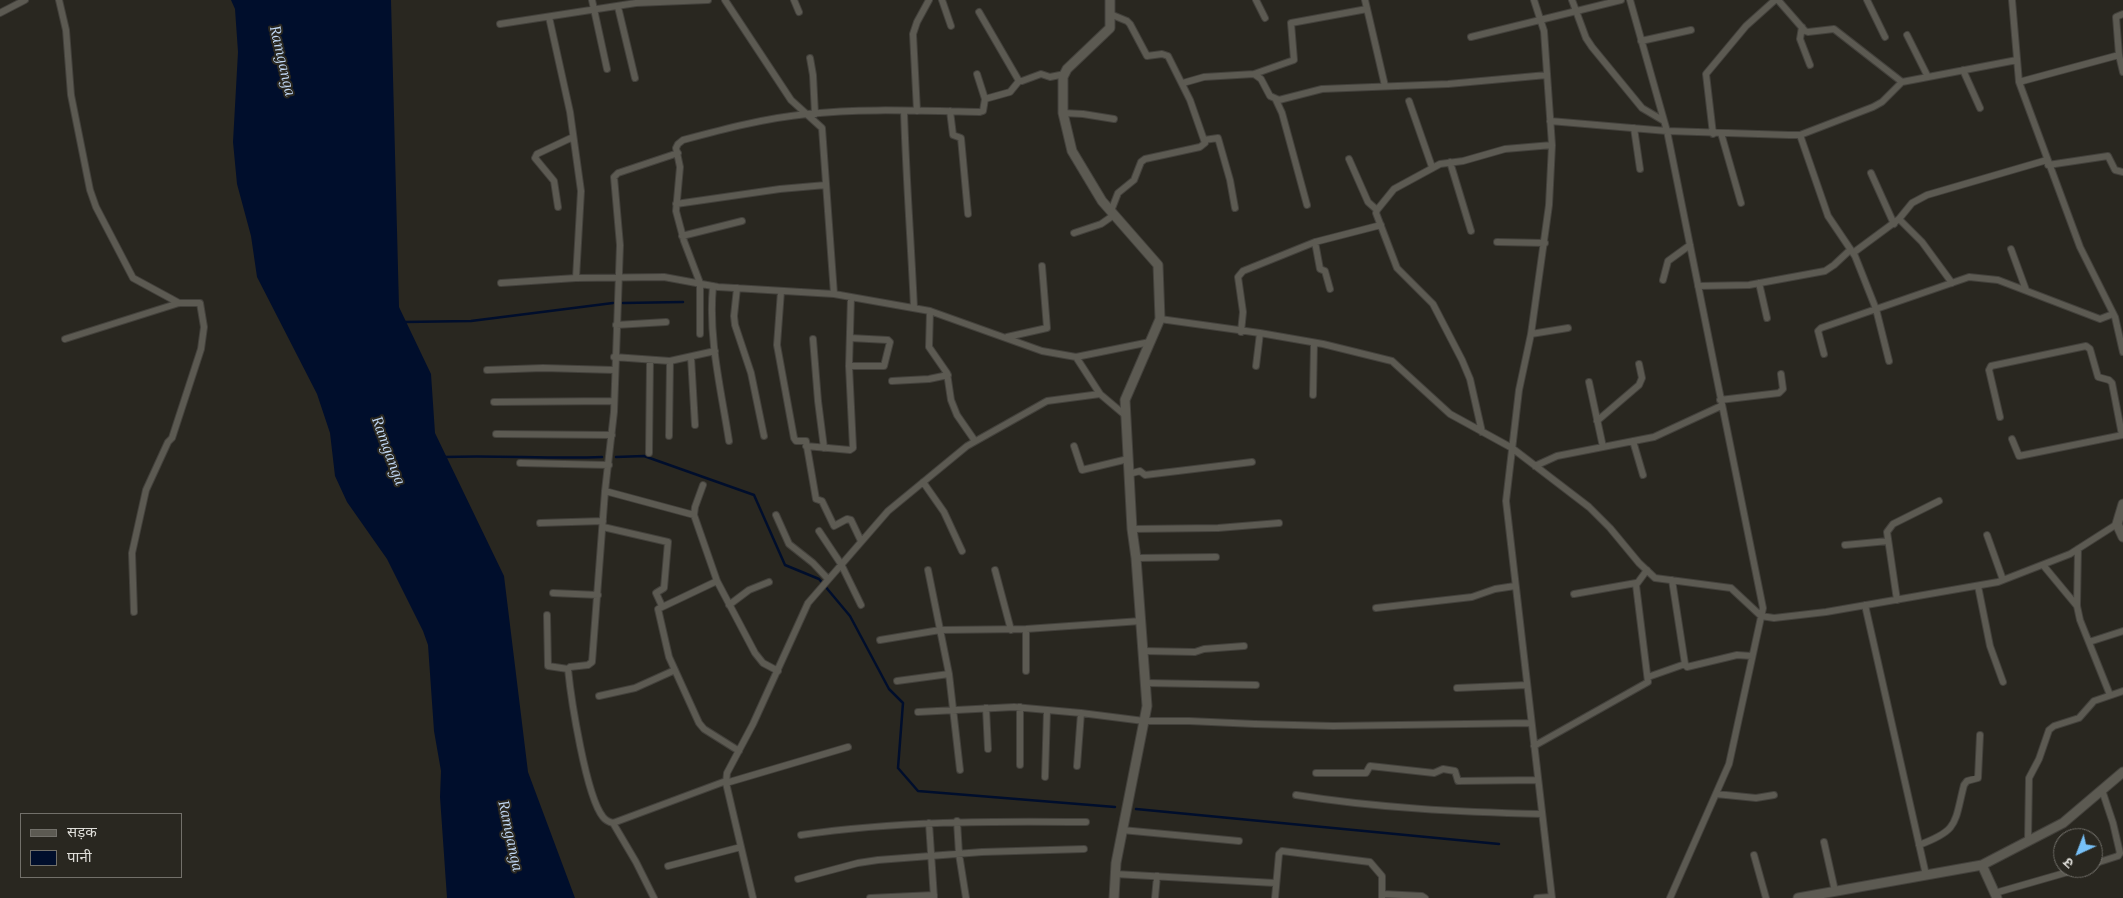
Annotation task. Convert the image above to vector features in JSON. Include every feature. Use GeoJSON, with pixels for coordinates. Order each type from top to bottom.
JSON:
{"type":"FeatureCollection","features":[{"type":"Feature","properties":{"kind":"street"},"geometry":{"type":"LineString","coordinates":[[0,13],[26,0]]}},
{"type":"Feature","properties":{"kind":"street"},"geometry":{"type":"LineString","coordinates":[[59,0],[66,30],[71,95],[90,190],[96,207],[133,278],[179,303]]}},
{"type":"Feature","properties":{"kind":"street"},"geometry":{"type":"LineString","coordinates":[[592,0],[607,69]]}},
{"type":"Feature","properties":{"kind":"street"},"geometry":{"type":"LineString","coordinates":[[500,24],[636,3],[708,0]]}},
{"type":"Feature","properties":{"kind":"street"},"geometry":{"type":"LineString","coordinates":[[725,0],[791,100],[822,128],[834,294]]}},
{"type":"Feature","properties":{"kind":"street"},"geometry":{"type":"LineString","coordinates":[[794,0],[799,12]]}},
{"type":"Feature","properties":{"kind":"street"},"geometry":{"type":"LineString","coordinates":[[917,111],[913,34],[929,0]]}},
{"type":"Feature","properties":{"kind":"street"},"geometry":{"type":"LineString","coordinates":[[942,0],[951,26]]}},
{"type":"Feature","properties":{"kind":"street"},"geometry":{"type":"LineString","coordinates":[[1110,0],[1110,28],[1063,77],[1064,113],[1072,151],[1102,201],[1158,266],[1160,319],[1125,400],[1132,530],[1136,558],[1147,706],[1122,830],[1115,874],[1114,898]]}},
{"type":"Feature","properties":{"kind":"street"},"geometry":{"type":"LineString","coordinates":[[1256,0],[1265,18]]}},
{"type":"Feature","properties":{"kind":"street"},"geometry":{"type":"LineString","coordinates":[[1365,0],[1385,86]]}},
{"type":"Feature","properties":{"kind":"street"},"geometry":{"type":"LineString","coordinates":[[1534,0],[1544,31],[1552,145],[1545,244],[1531,334],[1519,390],[1506,500],[1551,898],[1537,898]]}},
{"type":"Feature","properties":{"kind":"street"},"geometry":{"type":"LineString","coordinates":[[1572,0],[1575,11],[1592,47],[1642,108],[1664,121]]}},
{"type":"Feature","properties":{"kind":"street"},"geometry":{"type":"LineString","coordinates":[[1472,37],[1621,0]]}},
{"type":"Feature","properties":{"kind":"street"},"geometry":{"type":"LineString","coordinates":[[1630,0],[1667,131],[1762,608],[1729,764],[1670,898]]}},
{"type":"Feature","properties":{"kind":"street"},"geometry":{"type":"LineString","coordinates":[[1713,134],[1706,74],[1738,34],[1776,0],[1808,32],[1834,29],[1902,82]]}},
{"type":"Feature","properties":{"kind":"street"},"geometry":{"type":"LineString","coordinates":[[1867,0],[1885,37]]}},
{"type":"Feature","properties":{"kind":"street"},"geometry":{"type":"LineString","coordinates":[[2012,0],[2019,82],[2080,247],[2114,314],[2123,352]]}},
{"type":"Feature","properties":{"kind":"street"},"geometry":{"type":"LineString","coordinates":[[618,7],[635,78]]}},
{"type":"Feature","properties":{"kind":"street"},"geometry":{"type":"LineString","coordinates":[[1182,83],[1204,78],[1254,74],[1294,60],[1291,23],[1367,9]]}},
{"type":"Feature","properties":{"kind":"street"},"geometry":{"type":"LineString","coordinates":[[979,12],[1018,81]]}},
{"type":"Feature","properties":{"kind":"street"},"geometry":{"type":"LineString","coordinates":[[1074,233],[1101,224],[1112,213],[1118,193],[1134,180],[1141,162],[1145,159],[1204,145],[1204,140],[1182,83],[1168,56],[1162,54],[1147,56],[1144,54],[1130,24],[1110,14]]}},
{"type":"Feature","properties":{"kind":"street"},"geometry":{"type":"LineString","coordinates":[[2123,14],[2116,18],[2119,55],[2123,72]]}},
{"type":"Feature","properties":{"kind":"street"},"geometry":{"type":"LineString","coordinates":[[549,17],[570,112],[581,203],[576,278]]}},
{"type":"Feature","properties":{"kind":"street"},"geometry":{"type":"LineString","coordinates":[[1802,28],[1800,39],[1810,65]]}},
{"type":"Feature","properties":{"kind":"street"},"geometry":{"type":"LineString","coordinates":[[1642,42],[1691,30]]}},
{"type":"Feature","properties":{"kind":"street"},"geometry":{"type":"LineString","coordinates":[[1906,35],[1928,77]]}},
{"type":"Feature","properties":{"kind":"street"},"geometry":{"type":"LineString","coordinates":[[2019,82],[2119,55]]}},
{"type":"Feature","properties":{"kind":"street"},"geometry":{"type":"LineString","coordinates":[[810,58],[815,114]]}},
{"type":"Feature","properties":{"kind":"street"},"geometry":{"type":"LineString","coordinates":[[1550,121],[1713,134],[1800,134],[1874,107],[1882,102],[1902,82],[2017,60]]}},
{"type":"Feature","properties":{"kind":"street"},"geometry":{"type":"LineString","coordinates":[[1963,70],[1980,108]]}},
{"type":"Feature","properties":{"kind":"street"},"geometry":{"type":"LineString","coordinates":[[700,334],[700,283],[682,236],[676,204],[680,167],[677,146],[683,140],[727,128],[807,114],[904,111],[980,112],[983,111],[985,100],[977,74]]}},
{"type":"Feature","properties":{"kind":"street"},"geometry":{"type":"LineString","coordinates":[[1018,81],[1022,82],[1041,74],[1050,77],[1065,74]]}},
{"type":"Feature","properties":{"kind":"street"},"geometry":{"type":"LineString","coordinates":[[1254,74],[1261,79],[1270,96],[1276,100],[1282,114],[1307,205]]}},
{"type":"Feature","properties":{"kind":"street"},"geometry":{"type":"LineString","coordinates":[[1276,100],[1322,89],[1448,84],[1547,75]]}},
{"type":"Feature","properties":{"kind":"street"},"geometry":{"type":"LineString","coordinates":[[985,100],[1010,92],[1018,81]]}},
{"type":"Feature","properties":{"kind":"street"},"geometry":{"type":"LineString","coordinates":[[1409,101],[1432,167]]}},
{"type":"Feature","properties":{"kind":"street"},"geometry":{"type":"LineString","coordinates":[[904,111],[906,182],[911,236],[914,308]]}},
{"type":"Feature","properties":{"kind":"street"},"geometry":{"type":"LineString","coordinates":[[950,112],[953,135],[961,138],[968,214]]}},
{"type":"Feature","properties":{"kind":"street"},"geometry":{"type":"LineString","coordinates":[[1064,113],[1114,119]]}},
{"type":"Feature","properties":{"kind":"street"},"geometry":{"type":"LineString","coordinates":[[1634,128],[1640,169]]}},
{"type":"Feature","properties":{"kind":"street"},"geometry":{"type":"LineString","coordinates":[[1721,133],[1741,203]]}},
{"type":"Feature","properties":{"kind":"street"},"geometry":{"type":"LineString","coordinates":[[1800,134],[1828,216],[1851,251],[1876,309],[1889,361]]}},
{"type":"Feature","properties":{"kind":"street"},"geometry":{"type":"LineString","coordinates":[[558,207],[554,181],[536,158],[537,154],[573,137]]}},
{"type":"Feature","properties":{"kind":"street"},"geometry":{"type":"LineString","coordinates":[[1204,140],[1218,138],[1233,191],[1235,208]]}},
{"type":"Feature","properties":{"kind":"street"},"geometry":{"type":"LineString","coordinates":[[1377,210],[1394,189],[1432,167],[1463,161],[1505,149],[1552,145]]}},
{"type":"Feature","properties":{"kind":"street"},"geometry":{"type":"LineString","coordinates":[[547,615],[548,666],[568,669],[570,667],[588,665],[592,662],[614,402],[614,357],[620,246],[614,177],[618,173],[678,153]]}},
{"type":"Feature","properties":{"kind":"street"},"geometry":{"type":"LineString","coordinates":[[1698,286],[1759,283],[1825,271],[1851,251],[1897,221],[1912,203],[1927,196],[2048,162],[2108,156],[2115,170],[2123,172]]}},
{"type":"Feature","properties":{"kind":"street"},"geometry":{"type":"LineString","coordinates":[[1349,159],[1368,202],[1377,210],[1397,268],[1433,304],[1462,360],[1470,379],[1482,432]]}},
{"type":"Feature","properties":{"kind":"street"},"geometry":{"type":"LineString","coordinates":[[1450,162],[1471,231]]}},
{"type":"Feature","properties":{"kind":"street"},"geometry":{"type":"LineString","coordinates":[[1871,173],[1897,221],[1922,242],[1952,283]]}},
{"type":"Feature","properties":{"kind":"street"},"geometry":{"type":"LineString","coordinates":[[676,204],[780,188],[826,185]]}},
{"type":"Feature","properties":{"kind":"street"},"geometry":{"type":"LineString","coordinates":[[682,236],[742,221]]}},
{"type":"Feature","properties":{"kind":"street"},"geometry":{"type":"LineString","coordinates":[[1241,332],[1243,312],[1239,274],[1315,242],[1381,225]]}},
{"type":"Feature","properties":{"kind":"street"},"geometry":{"type":"LineString","coordinates":[[1315,242],[1320,269],[1325,271],[1330,289]]}},
{"type":"Feature","properties":{"kind":"street"},"geometry":{"type":"LineString","coordinates":[[1497,242],[1545,244]]}},
{"type":"Feature","properties":{"kind":"street"},"geometry":{"type":"LineString","coordinates":[[1663,280],[1668,261],[1690,245]]}},
{"type":"Feature","properties":{"kind":"street"},"geometry":{"type":"LineString","coordinates":[[2011,250],[2026,290]]}},
{"type":"Feature","properties":{"kind":"street"},"geometry":{"type":"LineString","coordinates":[[1005,338],[1047,328],[1042,266]]}},
{"type":"Feature","properties":{"kind":"street"},"geometry":{"type":"LineString","coordinates":[[501,283],[576,278],[664,277],[713,286],[834,294],[930,311],[1042,351],[1076,357],[1150,342]]}},
{"type":"Feature","properties":{"kind":"street"},"geometry":{"type":"LineString","coordinates":[[1824,354],[1818,331],[1821,328],[1969,278],[1983,277],[2026,290],[2094,317],[2106,318],[2114,314]]}},
{"type":"Feature","properties":{"kind":"street"},"geometry":{"type":"LineString","coordinates":[[1759,283],[1767,318]]}},
{"type":"Feature","properties":{"kind":"street"},"geometry":{"type":"LineString","coordinates":[[713,286],[711,309],[715,351],[729,440]]}},
{"type":"Feature","properties":{"kind":"street"},"geometry":{"type":"LineString","coordinates":[[737,288],[735,325],[751,373],[764,436]]}},
{"type":"Feature","properties":{"kind":"street"},"geometry":{"type":"LineString","coordinates":[[781,291],[777,333],[783,380],[794,438],[796,441],[806,441],[815,497],[822,501],[834,526],[847,519],[851,520],[861,541]]}},
{"type":"Feature","properties":{"kind":"street"},"geometry":{"type":"LineString","coordinates":[[806,446],[850,450],[853,448],[849,366],[851,297]]}},
{"type":"Feature","properties":{"kind":"street"},"geometry":{"type":"LineString","coordinates":[[65,338],[179,303],[200,303],[204,327],[201,349],[172,438],[168,442],[166,450],[146,490],[132,553],[134,612]]}},
{"type":"Feature","properties":{"kind":"street"},"geometry":{"type":"LineString","coordinates":[[930,311],[929,347],[948,375],[953,407],[975,441]]}},
{"type":"Feature","properties":{"kind":"street"},"geometry":{"type":"LineString","coordinates":[[1160,319],[1241,332],[1260,333],[1392,361],[1450,414],[1512,448],[1589,507],[1655,578],[1731,588],[1761,616],[1774,618],[1865,605],[2004,580],[2070,554],[2078,549],[2117,524],[2123,504]]}},
{"type":"Feature","properties":{"kind":"street"},"geometry":{"type":"LineString","coordinates":[[616,325],[666,322]]}},
{"type":"Feature","properties":{"kind":"street"},"geometry":{"type":"LineString","coordinates":[[1531,334],[1568,328]]}},
{"type":"Feature","properties":{"kind":"street"},"geometry":{"type":"LineString","coordinates":[[1256,366],[1260,333]]}},
{"type":"Feature","properties":{"kind":"street"},"geometry":{"type":"LineString","coordinates":[[849,366],[884,366],[890,342],[888,340],[850,338]]}},
{"type":"Feature","properties":{"kind":"street"},"geometry":{"type":"LineString","coordinates":[[813,339],[824,448]]}},
{"type":"Feature","properties":{"kind":"street"},"geometry":{"type":"LineString","coordinates":[[1313,395],[1314,343]]}},
{"type":"Feature","properties":{"kind":"street"},"geometry":{"type":"LineString","coordinates":[[2000,417],[1989,370],[1991,366],[2086,346],[2090,348],[2098,377],[2109,380],[2112,383],[2122,435],[2019,456],[2012,440]]}},
{"type":"Feature","properties":{"kind":"street"},"geometry":{"type":"LineString","coordinates":[[614,357],[670,360],[715,351]]}},
{"type":"Feature","properties":{"kind":"street"},"geometry":{"type":"LineString","coordinates":[[691,357],[695,425]]}},
{"type":"Feature","properties":{"kind":"street"},"geometry":{"type":"LineString","coordinates":[[1076,357],[1100,394],[1126,416]]}},
{"type":"Feature","properties":{"kind":"street"},"geometry":{"type":"LineString","coordinates":[[649,453],[650,360]]}},
{"type":"Feature","properties":{"kind":"street"},"geometry":{"type":"LineString","coordinates":[[669,436],[670,360]]}},
{"type":"Feature","properties":{"kind":"street"},"geometry":{"type":"LineString","coordinates":[[1597,422],[1639,385],[1642,378],[1639,364]]}},
{"type":"Feature","properties":{"kind":"street"},"geometry":{"type":"LineString","coordinates":[[487,370],[543,368],[614,370]]}},
{"type":"Feature","properties":{"kind":"street"},"geometry":{"type":"LineString","coordinates":[[1535,466],[1557,456],[1654,437],[1721,403],[1779,393],[1784,389],[1782,374]]}},
{"type":"Feature","properties":{"kind":"street"},"geometry":{"type":"LineString","coordinates":[[892,381],[929,379],[948,375]]}},
{"type":"Feature","properties":{"kind":"street"},"geometry":{"type":"LineString","coordinates":[[1589,382],[1603,447]]}},
{"type":"Feature","properties":{"kind":"street"},"geometry":{"type":"LineString","coordinates":[[753,898],[726,782],[727,773],[778,671],[808,603],[888,510],[967,446],[1047,401],[1100,394]]}},
{"type":"Feature","properties":{"kind":"street"},"geometry":{"type":"LineString","coordinates":[[494,402],[614,402]]}},
{"type":"Feature","properties":{"kind":"street"},"geometry":{"type":"LineString","coordinates":[[496,434],[612,435]]}},
{"type":"Feature","properties":{"kind":"street"},"geometry":{"type":"LineString","coordinates":[[1633,441],[1643,476]]}},
{"type":"Feature","properties":{"kind":"street"},"geometry":{"type":"LineString","coordinates":[[1074,446],[1082,470],[1128,459]]}},
{"type":"Feature","properties":{"kind":"street"},"geometry":{"type":"LineString","coordinates":[[1129,474],[1140,471],[1144,475],[1252,462]]}},
{"type":"Feature","properties":{"kind":"street"},"geometry":{"type":"LineString","coordinates":[[520,463],[609,465]]}},
{"type":"Feature","properties":{"kind":"street"},"geometry":{"type":"LineString","coordinates":[[922,482],[944,512],[962,552]]}},
{"type":"Feature","properties":{"kind":"street"},"geometry":{"type":"LineString","coordinates":[[703,485],[694,515],[717,581],[758,658],[778,671]]}},
{"type":"Feature","properties":{"kind":"street"},"geometry":{"type":"LineString","coordinates":[[605,491],[694,515]]}},
{"type":"Feature","properties":{"kind":"street"},"geometry":{"type":"LineString","coordinates":[[1897,600],[1887,532],[1893,524],[1939,501]]}},
{"type":"Feature","properties":{"kind":"street"},"geometry":{"type":"LineString","coordinates":[[776,515],[790,544],[813,563],[827,581]]}},
{"type":"Feature","properties":{"kind":"street"},"geometry":{"type":"LineString","coordinates":[[540,523],[603,524],[668,542],[664,588],[656,593],[662,606]]}},
{"type":"Feature","properties":{"kind":"street"},"geometry":{"type":"LineString","coordinates":[[1132,530],[1218,528],[1279,523]]}},
{"type":"Feature","properties":{"kind":"street"},"geometry":{"type":"LineString","coordinates":[[2117,524],[2123,537]]}},
{"type":"Feature","properties":{"kind":"street"},"geometry":{"type":"LineString","coordinates":[[819,531],[841,564],[861,605]]}},
{"type":"Feature","properties":{"kind":"street"},"geometry":{"type":"LineString","coordinates":[[1987,535],[2004,580]]}},
{"type":"Feature","properties":{"kind":"street"},"geometry":{"type":"LineString","coordinates":[[1845,545],[1888,541]]}},
{"type":"Feature","properties":{"kind":"street"},"geometry":{"type":"LineString","coordinates":[[2078,549],[2078,606],[2080,620],[2110,695]]}},
{"type":"Feature","properties":{"kind":"street"},"geometry":{"type":"LineString","coordinates":[[1136,558],[1216,557]]}},
{"type":"Feature","properties":{"kind":"street"},"geometry":{"type":"LineString","coordinates":[[2043,565],[2078,606]]}},
{"type":"Feature","properties":{"kind":"street"},"geometry":{"type":"LineString","coordinates":[[928,570],[949,674],[960,770]]}},
{"type":"Feature","properties":{"kind":"street"},"geometry":{"type":"LineString","coordinates":[[995,570],[1011,630]]}},
{"type":"Feature","properties":{"kind":"street"},"geometry":{"type":"LineString","coordinates":[[1574,594],[1636,583],[1647,570]]}},
{"type":"Feature","properties":{"kind":"street"},"geometry":{"type":"LineString","coordinates":[[1672,580],[1685,664],[1690,668],[1737,655],[1752,656]]}},
{"type":"Feature","properties":{"kind":"street"},"geometry":{"type":"LineString","coordinates":[[717,581],[658,609],[664,641],[701,726],[739,751]]}},
{"type":"Feature","properties":{"kind":"street"},"geometry":{"type":"LineString","coordinates":[[729,604],[749,590],[769,582]]}},
{"type":"Feature","properties":{"kind":"street"},"geometry":{"type":"LineString","coordinates":[[1534,746],[1648,682],[1636,583]]}},
{"type":"Feature","properties":{"kind":"street"},"geometry":{"type":"LineString","coordinates":[[1376,608],[1472,597],[1495,588],[1516,586]]}},
{"type":"Feature","properties":{"kind":"street"},"geometry":{"type":"LineString","coordinates":[[1978,586],[1990,646],[2003,682]]}},
{"type":"Feature","properties":{"kind":"street"},"geometry":{"type":"LineString","coordinates":[[553,593],[598,595]]}},
{"type":"Feature","properties":{"kind":"street"},"geometry":{"type":"LineString","coordinates":[[1865,605],[1926,875]]}},
{"type":"Feature","properties":{"kind":"street"},"geometry":{"type":"LineString","coordinates":[[880,640],[940,630],[1026,630],[1141,621]]}},
{"type":"Feature","properties":{"kind":"street"},"geometry":{"type":"LineString","coordinates":[[1026,630],[1026,671]]}},
{"type":"Feature","properties":{"kind":"street"},"geometry":{"type":"LineString","coordinates":[[2089,642],[2123,631]]}},
{"type":"Feature","properties":{"kind":"street"},"geometry":{"type":"LineString","coordinates":[[1143,651],[1195,652],[1204,649],[1244,646]]}},
{"type":"Feature","properties":{"kind":"street"},"geometry":{"type":"LineString","coordinates":[[1648,678],[1685,664]]}},
{"type":"Feature","properties":{"kind":"street"},"geometry":{"type":"LineString","coordinates":[[568,669],[584,765],[599,810],[608,821],[613,823],[654,898]]}},
{"type":"Feature","properties":{"kind":"street"},"geometry":{"type":"LineString","coordinates":[[599,696],[635,688],[675,670]]}},
{"type":"Feature","properties":{"kind":"street"},"geometry":{"type":"LineString","coordinates":[[897,681],[949,674]]}},
{"type":"Feature","properties":{"kind":"street"},"geometry":{"type":"LineString","coordinates":[[1146,683],[1256,685]]}},
{"type":"Feature","properties":{"kind":"street"},"geometry":{"type":"LineString","coordinates":[[1456,688],[1527,684]]}},
{"type":"Feature","properties":{"kind":"street"},"geometry":{"type":"LineString","coordinates":[[2028,841],[2029,778],[2039,759],[2049,730],[2054,726],[2079,718],[2094,700],[2123,691]]}},
{"type":"Feature","properties":{"kind":"street"},"geometry":{"type":"LineString","coordinates":[[918,712],[1020,707],[1081,712],[1144,721],[1333,726],[1531,723]]}},
{"type":"Feature","properties":{"kind":"street"},"geometry":{"type":"LineString","coordinates":[[1020,707],[1020,765]]}},
{"type":"Feature","properties":{"kind":"street"},"geometry":{"type":"LineString","coordinates":[[986,708],[988,749]]}},
{"type":"Feature","properties":{"kind":"street"},"geometry":{"type":"LineString","coordinates":[[1045,777],[1047,710]]}},
{"type":"Feature","properties":{"kind":"street"},"geometry":{"type":"LineString","coordinates":[[1077,766],[1081,712]]}},
{"type":"Feature","properties":{"kind":"street"},"geometry":{"type":"LineString","coordinates":[[1919,845],[1941,836],[1952,826],[1964,785],[1978,778],[1980,735]]}},
{"type":"Feature","properties":{"kind":"street"},"geometry":{"type":"LineString","coordinates":[[613,823],[726,782],[848,747]]}},
{"type":"Feature","properties":{"kind":"street"},"geometry":{"type":"LineString","coordinates":[[1316,773],[1364,773],[1370,766],[1434,773],[1442,770],[1455,771],[1458,781],[1538,780]]}},
{"type":"Feature","properties":{"kind":"street"},"geometry":{"type":"LineString","coordinates":[[1798,898],[1982,865],[2063,823],[2123,772]]}},
{"type":"Feature","properties":{"kind":"street"},"geometry":{"type":"LineString","coordinates":[[2102,790],[2113,823],[2120,853],[2118,856],[2103,861]]}},
{"type":"Feature","properties":{"kind":"street"},"geometry":{"type":"LineString","coordinates":[[1716,794],[1756,798],[1774,795]]}},
{"type":"Feature","properties":{"kind":"street"},"geometry":{"type":"LineString","coordinates":[[1296,795],[1372,806],[1542,814]]}},
{"type":"Feature","properties":{"kind":"street"},"geometry":{"type":"LineString","coordinates":[[801,835],[856,827],[957,821],[1086,822]]}},
{"type":"Feature","properties":{"kind":"street"},"geometry":{"type":"LineString","coordinates":[[957,821],[959,854],[966,898]]}},
{"type":"Feature","properties":{"kind":"street"},"geometry":{"type":"LineString","coordinates":[[870,898],[934,896],[929,823]]}},
{"type":"Feature","properties":{"kind":"street"},"geometry":{"type":"LineString","coordinates":[[1122,830],[1239,840]]}},
{"type":"Feature","properties":{"kind":"street"},"geometry":{"type":"LineString","coordinates":[[1824,842],[1835,891]]}},
{"type":"Feature","properties":{"kind":"street"},"geometry":{"type":"LineString","coordinates":[[668,866],[741,847]]}},
{"type":"Feature","properties":{"kind":"street"},"geometry":{"type":"LineString","coordinates":[[798,879],[858,863],[959,854],[1084,849]]}},
{"type":"Feature","properties":{"kind":"street"},"geometry":{"type":"LineString","coordinates":[[1275,898],[1279,854],[1282,851],[1370,862],[1382,876],[1383,896],[1422,896],[1426,898]]}},
{"type":"Feature","properties":{"kind":"street"},"geometry":{"type":"LineString","coordinates":[[1754,855],[1766,898]]}},
{"type":"Feature","properties":{"kind":"street"},"geometry":{"type":"LineString","coordinates":[[1982,865],[1996,895],[2053,877]]}},
{"type":"Feature","properties":{"kind":"street"},"geometry":{"type":"LineString","coordinates":[[1115,874],[1276,883]]}},
{"type":"Feature","properties":{"kind":"street"},"geometry":{"type":"LineString","coordinates":[[1155,898],[1157,876]]}},
{"type":"Feature","properties":{"kind":"water","name":"Ramganga"},"geometry":{"type":"Polygon","coordinates":[[[231,0],[391,0],[399,307],[431,374],[435,433],[504,576],[528,772],[575,898],[447,898],[440,797],[441,771],[434,731],[428,645],[423,631],[387,559],[347,502],[335,476],[330,433],[317,394],[257,277],[251,236],[237,184],[233,142],[238,52],[235,9],[231,0]]]}},
{"type":"Feature","properties":{"kind":"waterway"},"geometry":{"type":"LineString","coordinates":[[623,303],[683,302]]}},
{"type":"Feature","properties":{"kind":"waterway"},"geometry":{"type":"LineString","coordinates":[[404,322],[471,321],[613,303]]}},
{"type":"Feature","properties":{"kind":"waterway"},"geometry":{"type":"LineString","coordinates":[[616,457],[644,456],[754,495],[785,565],[819,579],[850,616],[889,689],[903,703],[898,768],[918,791],[1115,807]]}},
{"type":"Feature","properties":{"kind":"waterway"},"geometry":{"type":"LineString","coordinates":[[444,457],[602,457]]}},
{"type":"Feature","properties":{"kind":"waterway"},"geometry":{"type":"LineString","coordinates":[[1136,809],[1499,844]]}}]}
